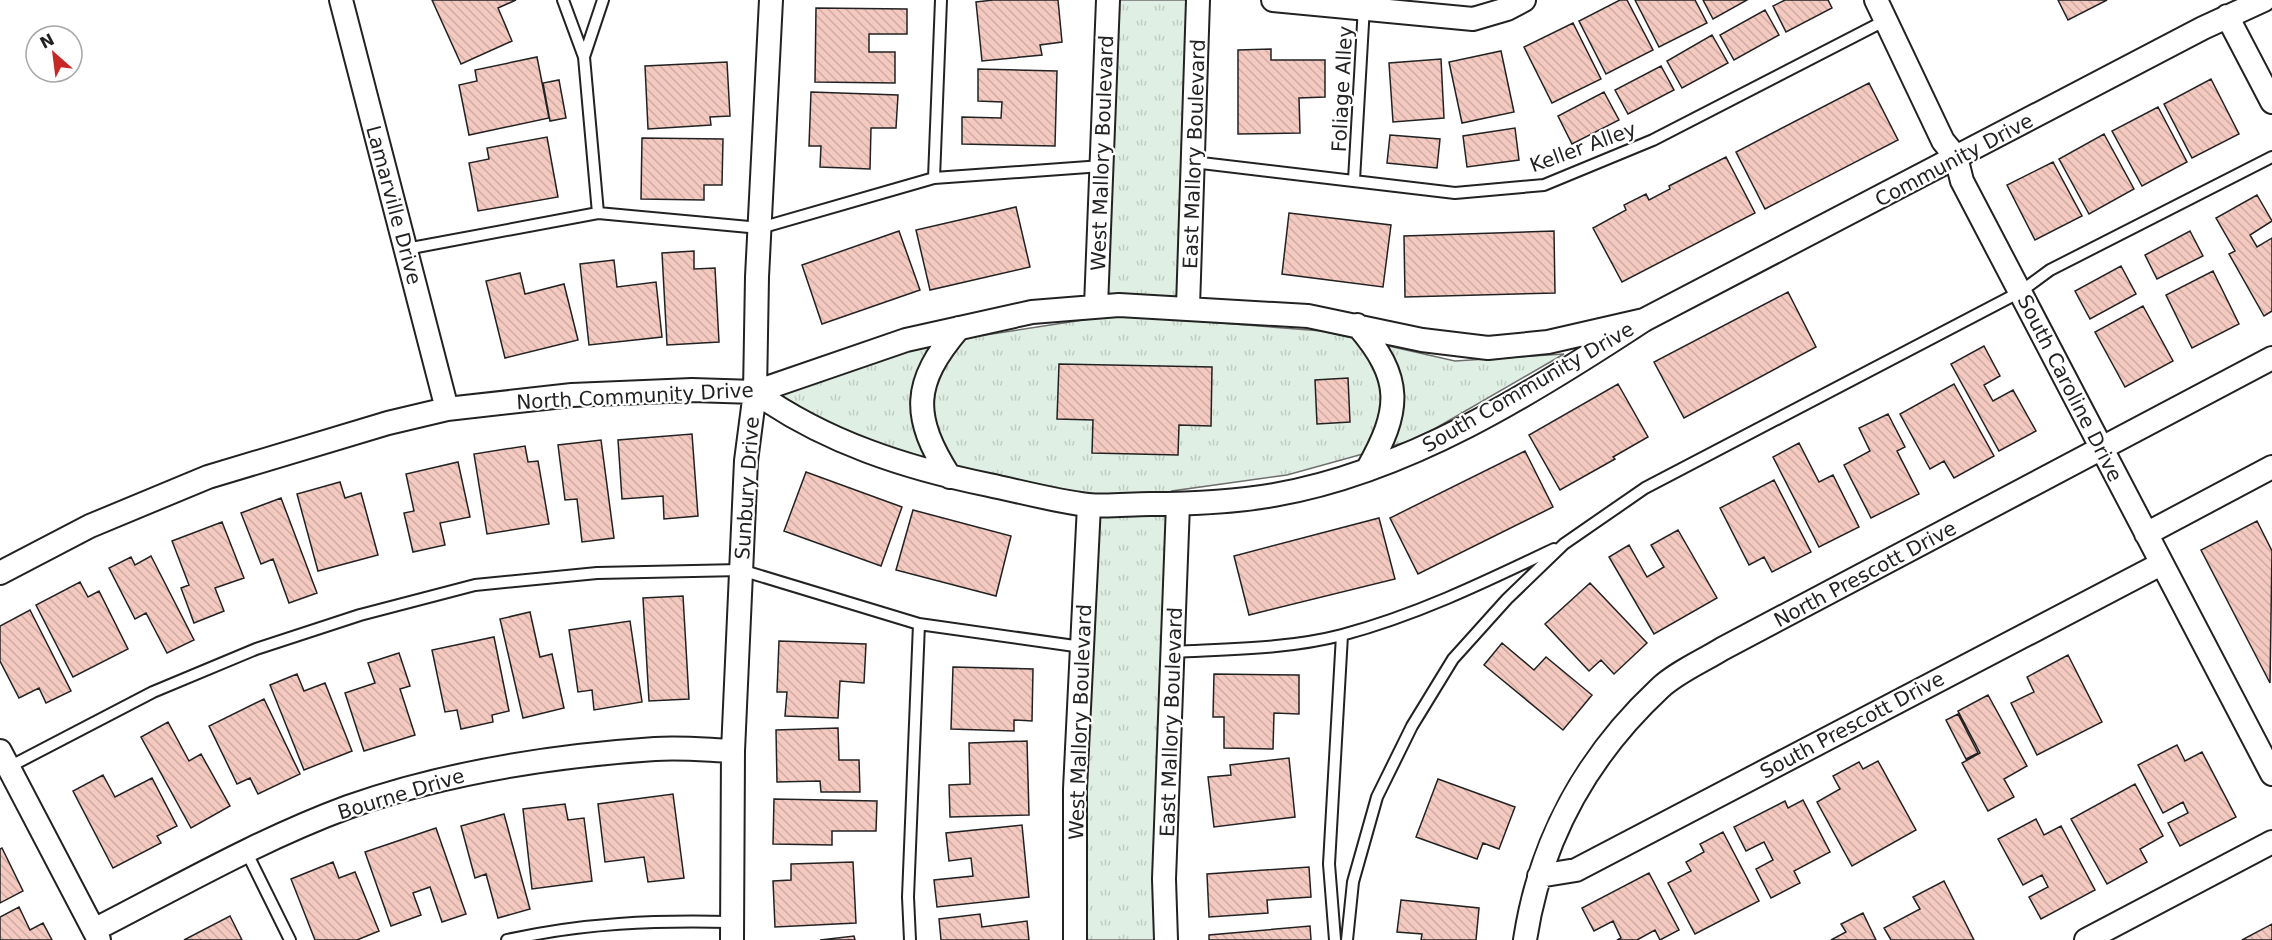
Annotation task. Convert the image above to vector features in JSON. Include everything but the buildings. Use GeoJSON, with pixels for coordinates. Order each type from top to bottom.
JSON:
{"type":"FeatureCollection","features":[{"type":"Feature","properties":{"kind":"street","name":"Lamarville Drive"},"geometry":{"type":"LineString","coordinates":[[341,0],[447,410]]}},
{"type":"Feature","properties":{"kind":"street","name":"Sunbury Drive"},"geometry":{"type":"LineString","coordinates":[[732,931],[733,751],[746,461],[755,392],[771,0]]}},
{"type":"Feature","properties":{"kind":"street","name":"West Mallory Boulevard"},"geometry":{"type":"LineString","coordinates":[[1096,306],[1108,0]]}},
{"type":"Feature","properties":{"kind":"street","name":"East Mallory Boulevard"},"geometry":{"type":"LineString","coordinates":[[1188,307],[1198,0]]}},
{"type":"Feature","properties":{"kind":"street"},"geometry":{"type":"LineString","coordinates":[[1273,0],[1364,5],[1473,19],[1507,9],[1524,0]]}},
{"type":"Feature","properties":{"kind":"street","name":"Community Drive"},"geometry":{"type":"LineString","coordinates":[[1644,320],[2227,16],[2264,0]]}},
{"type":"Feature","properties":{"kind":"street","name":"South Caroline Drive"},"geometry":{"type":"LineString","coordinates":[[1881,10],[1943,141],[1956,157],[1962,181],[2272,774]]}},
{"type":"Feature","properties":{"kind":"street"},"geometry":{"type":"LineString","coordinates":[[2227,16],[2272,102]]}},
{"type":"Feature","properties":{"kind":"street","name":"North Community Drive"},"geometry":{"type":"LineString","coordinates":[[0,573],[90,526],[208,477],[355,431],[447,410],[572,395],[692,390],[755,392],[906,340],[1032,312],[1096,306],[1188,307],[1308,316],[1422,340],[1488,348],[1548,342],[1644,320]]}},
{"type":"Feature","properties":{"kind":"street","name":"South Community Drive"},"geometry":{"type":"LineString","coordinates":[[755,392],[787,414],[823,433],[880,456],[950,477],[1089,505],[1178,504],[1274,495],[1367,470],[1440,441],[1592,354],[1644,320]]}},
{"type":"Feature","properties":{"kind":"street"},"geometry":{"type":"LineString","coordinates":[[1357,325],[1372,342],[1393,387],[1393,411],[1385,437],[1367,470]]}},
{"type":"Feature","properties":{"kind":"street"},"geometry":{"type":"LineString","coordinates":[[950,477],[934,453],[920,406],[927,371],[959,328]]}},
{"type":"Feature","properties":{"kind":"street","name":"North Prescott Drive"},"geometry":{"type":"LineString","coordinates":[[1525,940],[1531,897],[1554,837],[1584,775],[1624,726],[1662,686],[1722,649],[2102,450],[2272,358]]}},
{"type":"Feature","properties":{"kind":"street"},"geometry":{"type":"LineString","coordinates":[[2146,534],[2272,467]]}},
{"type":"Feature","properties":{"kind":"street","name":"East Mallory Boulevard"},"geometry":{"type":"LineString","coordinates":[[1166,940],[1164,879],[1178,504]]}},
{"type":"Feature","properties":{"kind":"street","name":"West Mallory Boulevard"},"geometry":{"type":"LineString","coordinates":[[1075,940],[1075,789],[1089,505]]}},
{"type":"Feature","properties":{"kind":"street","name":"South Prescott Drive"},"geometry":{"type":"LineString","coordinates":[[1539,876],[1576,870],[2161,564]]}},
{"type":"Feature","properties":{"kind":"street","name":"Bourne Drive"},"geometry":{"type":"LineString","coordinates":[[97,935],[246,851],[348,807],[442,778],[519,763],[657,749],[733,751]]}},
{"type":"Feature","properties":{"kind":"street"},"geometry":{"type":"LineString","coordinates":[[4,759],[97,935]]}},
{"type":"Feature","properties":{"kind":"street"},"geometry":{"type":"LineString","coordinates":[[2086,940],[2272,843]]}},
{"type":"Feature","properties":{"kind":"lane"},"geometry":{"type":"LineString","coordinates":[[563,0],[584,57],[598,213]]}},
{"type":"Feature","properties":{"kind":"lane"},"geometry":{"type":"LineString","coordinates":[[584,57],[603,0]]}},
{"type":"Feature","properties":{"kind":"lane"},"geometry":{"type":"LineString","coordinates":[[934,178],[941,0]]}},
{"type":"Feature","properties":{"kind":"lane","name":"Foliage Alley"},"geometry":{"type":"LineString","coordinates":[[1354,180],[1364,5]]}},
{"type":"Feature","properties":{"kind":"lane","name":"Keller Alley"},"geometry":{"type":"LineString","coordinates":[[1194,162],[1455,193],[1544,185],[1653,140],[1881,10]]}},
{"type":"Feature","properties":{"kind":"lane"},"geometry":{"type":"LineString","coordinates":[[1174,652],[1262,648],[1342,635],[1453,598],[1564,544],[1645,488],[2020,292],[2050,270],[2272,157]]}},
{"type":"Feature","properties":{"kind":"lane"},"geometry":{"type":"LineString","coordinates":[[406,249],[598,213],[760,228],[934,178],[1102,166]]}},
{"type":"Feature","properties":{"kind":"lane"},"geometry":{"type":"LineString","coordinates":[[1347,940],[1353,882],[1377,797],[1412,726],[1454,658],[1507,599],[1564,544]]}},
{"type":"Feature","properties":{"kind":"lane"},"geometry":{"type":"LineString","coordinates":[[4,759],[256,649],[360,615],[475,585],[597,573],[741,570],[919,624],[1082,647]]}},
{"type":"Feature","properties":{"kind":"lane"},"geometry":{"type":"LineString","coordinates":[[910,940],[908,897],[919,624]]}},
{"type":"Feature","properties":{"kind":"lane"},"geometry":{"type":"LineString","coordinates":[[1335,940],[1329,864],[1342,635]]}},
{"type":"Feature","properties":{"kind":"lane"},"geometry":{"type":"LineString","coordinates":[[246,851],[290,940]]}},
{"type":"Feature","properties":{"kind":"lane"},"geometry":{"type":"LineString","coordinates":[[507,940],[558,929],[660,920],[732,931]]}},
{"type":"Feature","properties":{"kind":"green space"},"geometry":{"type":"Polygon","coordinates":[[[1115,0],[1191,0],[1183,320],[1322,331],[1455,361],[1564,354],[1417,439],[1287,475],[1172,491],[1158,847],[1160,940],[1087,940],[1085,841],[1094,510],[864,444],[776,393],[914,346],[1102,317],[1115,0]]]}}]}
